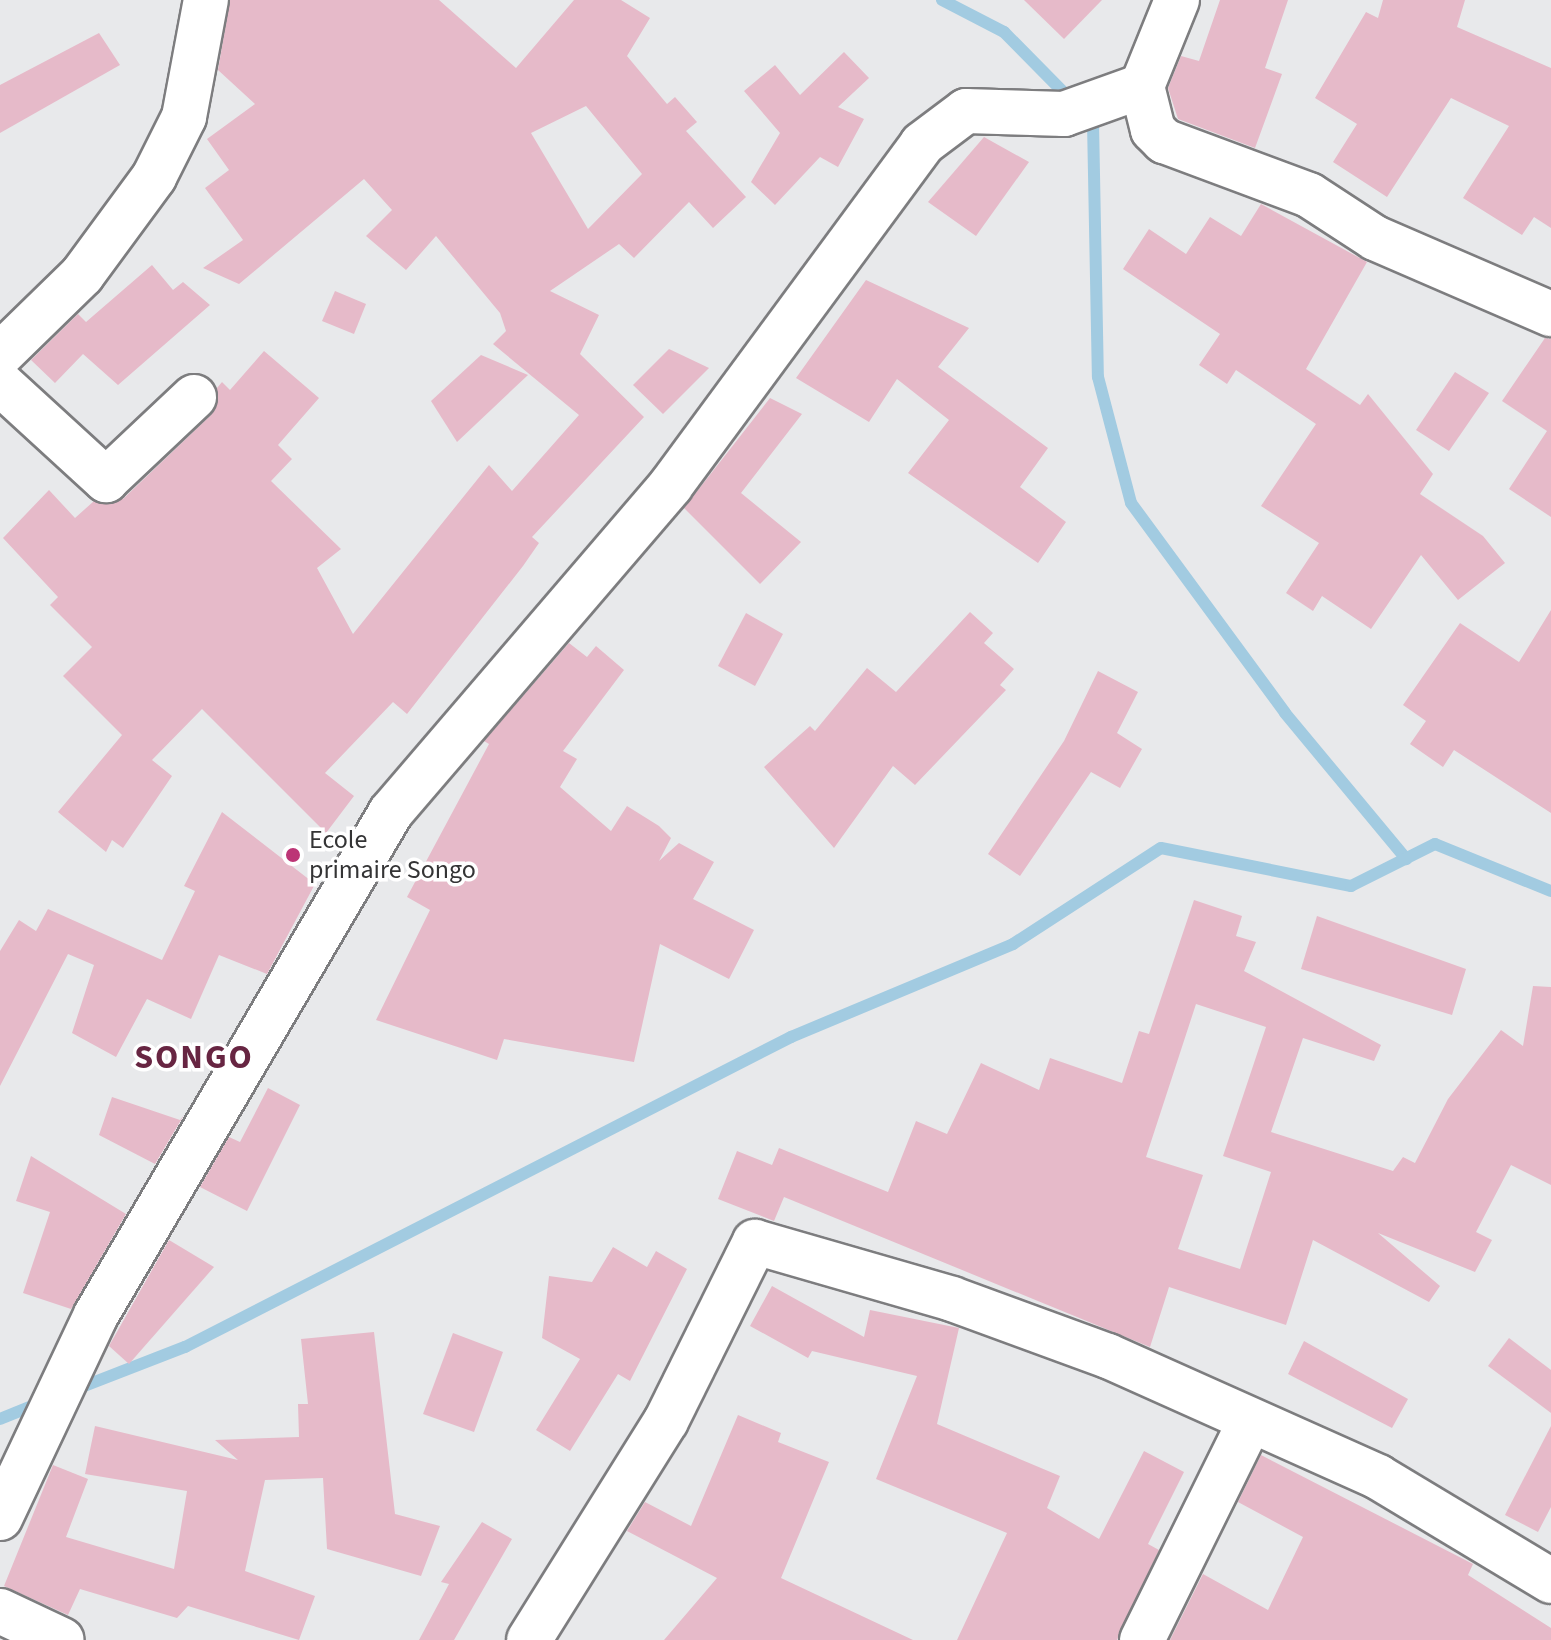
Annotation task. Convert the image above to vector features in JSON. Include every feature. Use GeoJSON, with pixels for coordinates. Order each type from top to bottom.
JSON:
{"type":"FeatureCollection","features":[{"type":"Feature","properties":{"kind":"street"},"geometry":{"type":"LineString","coordinates":[[0,355],[82,275],[154,177],[187,105],[206,0]]}},
{"type":"Feature","properties":{"kind":"street"},"geometry":{"type":"LineString","coordinates":[[10,1503],[74,1361],[391,812],[671,485],[922,144],[966,111],[1064,114],[1126,91],[1177,0]]}},
{"type":"Feature","properties":{"kind":"street"},"geometry":{"type":"LineString","coordinates":[[1126,91],[1164,141],[1309,195],[1375,238],[1551,314]]}},
{"type":"Feature","properties":{"kind":"street"},"geometry":{"type":"LineString","coordinates":[[0,383],[106,480],[194,397]]}},
{"type":"Feature","properties":{"kind":"street"},"geometry":{"type":"LineString","coordinates":[[529,1640],[666,1421],[755,1242],[952,1299],[1108,1356],[1378,1477],[1551,1581]]}},
{"type":"Feature","properties":{"kind":"street"},"geometry":{"type":"LineString","coordinates":[[1142,1640],[1250,1421]]}},
{"type":"Feature","properties":{"kind":"street"},"geometry":{"type":"LineString","coordinates":[[0,1611],[62,1640]]}},
{"type":"Feature","properties":{"kind":"building"},"geometry":{"type":"Polygon","coordinates":[[[230,0],[439,0],[516,68],[574,0],[621,0],[650,18],[627,56],[667,104],[675,97],[697,122],[686,131],[746,197],[713,228],[689,202],[634,258],[619,244],[550,291],[599,315],[580,354],[644,417],[532,537],[539,543],[523,566],[407,714],[393,702],[325,773],[354,796],[326,833],[202,709],[152,760],[172,776],[123,848],[112,840],[106,852],[58,812],[122,735],[63,676],[92,647],[50,605],[58,597],[3,538],[49,490],[75,518],[94,501],[123,499],[211,415],[217,388],[222,382],[230,390],[264,351],[319,398],[278,445],[292,459],[271,481],[341,549],[317,568],[353,634],[489,465],[512,491],[579,415],[493,344],[506,331],[500,313],[436,236],[406,270],[366,236],[392,210],[364,179],[239,284],[203,268],[243,240],[205,188],[229,170],[207,139],[255,104],[218,70],[230,0]],[[586,106],[531,133],[588,229],[642,174],[586,106]]]}},
{"type":"Feature","properties":{"kind":"building"},"geometry":{"type":"Polygon","coordinates":[[[1024,0],[1102,0],[1064,39],[1024,0]]]}},
{"type":"Feature","properties":{"kind":"building"},"geometry":{"type":"Polygon","coordinates":[[[1220,0],[1288,0],[1265,68],[1282,74],[1255,148],[1178,119],[1168,88],[1181,56],[1199,61],[1220,0]]]}},
{"type":"Feature","properties":{"kind":"building"},"geometry":{"type":"Polygon","coordinates":[[[1383,0],[1465,0],[1457,27],[1551,68],[1551,228],[1534,217],[1522,235],[1463,198],[1509,126],[1451,98],[1387,197],[1333,162],[1357,124],[1315,98],[1366,12],[1378,18],[1383,0]]]}},
{"type":"Feature","properties":{"kind":"building"},"geometry":{"type":"Polygon","coordinates":[[[99,33],[120,65],[0,133],[0,85],[99,33]]]}},
{"type":"Feature","properties":{"kind":"building"},"geometry":{"type":"Polygon","coordinates":[[[844,52],[869,78],[838,107],[864,119],[838,167],[820,157],[775,205],[751,182],[780,133],[744,91],[775,65],[800,95],[844,52]]]}},
{"type":"Feature","properties":{"kind":"building"},"geometry":{"type":"Polygon","coordinates":[[[984,137],[1029,162],[976,236],[928,202],[984,137]]]}},
{"type":"Feature","properties":{"kind":"building"},"geometry":{"type":"Polygon","coordinates":[[[1261,204],[1367,262],[1306,369],[1360,405],[1368,394],[1433,474],[1420,494],[1483,536],[1505,563],[1458,600],[1421,555],[1371,629],[1322,596],[1313,611],[1286,593],[1319,543],[1261,506],[1316,424],[1236,370],[1227,384],[1199,365],[1220,334],[1123,269],[1149,229],[1186,254],[1210,217],[1241,236],[1261,204]]]}},
{"type":"Feature","properties":{"kind":"building"},"geometry":{"type":"Polygon","coordinates":[[[152,265],[173,290],[183,282],[210,305],[118,385],[83,354],[55,383],[31,360],[78,314],[86,322],[152,265]]]}},
{"type":"Feature","properties":{"kind":"building"},"geometry":{"type":"Polygon","coordinates":[[[866,280],[969,328],[938,367],[1048,448],[1020,487],[1066,522],[1038,563],[908,473],[949,420],[897,379],[869,422],[796,378],[866,280]]]}},
{"type":"Feature","properties":{"kind":"building"},"geometry":{"type":"Polygon","coordinates":[[[335,291],[366,304],[354,334],[322,321],[335,291]]]}},
{"type":"Feature","properties":{"kind":"building"},"geometry":{"type":"Polygon","coordinates":[[[1545,338],[1551,339],[1551,517],[1509,489],[1547,431],[1502,401],[1545,338]]]}},
{"type":"Feature","properties":{"kind":"building"},"geometry":{"type":"Polygon","coordinates":[[[669,349],[709,368],[663,414],[633,385],[669,349]]]}},
{"type":"Feature","properties":{"kind":"building"},"geometry":{"type":"Polygon","coordinates":[[[481,355],[528,375],[457,442],[431,401],[481,355]]]}},
{"type":"Feature","properties":{"kind":"building"},"geometry":{"type":"Polygon","coordinates":[[[1455,372],[1489,393],[1449,451],[1416,430],[1455,372]]]}},
{"type":"Feature","properties":{"kind":"building"},"geometry":{"type":"Polygon","coordinates":[[[770,398],[802,414],[741,493],[801,542],[760,584],[684,508],[770,398]]]}},
{"type":"Feature","properties":{"kind":"building"},"geometry":{"type":"Polygon","coordinates":[[[1551,610],[1551,813],[1454,750],[1443,767],[1410,744],[1426,721],[1403,705],[1460,623],[1519,662],[1551,610]]]}},
{"type":"Feature","properties":{"kind":"building"},"geometry":{"type":"Polygon","coordinates":[[[970,612],[993,633],[984,643],[1014,669],[1000,685],[1006,690],[915,785],[893,766],[834,848],[764,767],[810,726],[815,731],[867,668],[896,692],[970,612]]]}},
{"type":"Feature","properties":{"kind":"building"},"geometry":{"type":"Polygon","coordinates":[[[746,613],[783,634],[755,686],[718,666],[746,613]]]}},
{"type":"Feature","properties":{"kind":"building"},"geometry":{"type":"Polygon","coordinates":[[[569,643],[587,657],[596,646],[624,670],[563,751],[577,759],[560,787],[611,831],[627,806],[659,826],[671,838],[659,861],[679,843],[714,862],[693,899],[754,930],[729,979],[660,944],[634,1062],[504,1039],[497,1060],[376,1020],[430,910],[407,897],[489,744],[484,741],[569,643]]]}},
{"type":"Feature","properties":{"kind":"building"},"geometry":{"type":"Polygon","coordinates":[[[1098,671],[1138,692],[1117,733],[1142,749],[1120,788],[1091,772],[1020,876],[988,854],[1064,741],[1098,671]]]}},
{"type":"Feature","properties":{"kind":"building"},"geometry":{"type":"Polygon","coordinates":[[[222,812],[315,884],[267,974],[219,955],[191,1019],[147,999],[116,1057],[72,1033],[94,965],[68,954],[0,1086],[0,951],[19,920],[36,931],[48,909],[162,960],[195,891],[184,886],[222,812]]]}},
{"type":"Feature","properties":{"kind":"building"},"geometry":{"type":"Polygon","coordinates":[[[1194,900],[1242,916],[1236,936],[1256,942],[1244,971],[1381,1045],[1374,1061],[1303,1038],[1271,1132],[1393,1171],[1403,1157],[1415,1163],[1448,1099],[1501,1030],[1523,1046],[1533,986],[1551,987],[1551,1185],[1511,1165],[1476,1232],[1492,1240],[1475,1272],[1378,1233],[1440,1286],[1429,1302],[1313,1240],[1286,1325],[1169,1287],[1150,1347],[784,1197],[774,1221],[718,1199],[737,1151],[772,1165],[779,1148],[888,1192],[916,1121],[947,1134],[981,1063],[1039,1090],[1050,1058],[1122,1083],[1139,1031],[1149,1034],[1194,900]],[[1196,1004],[1146,1157],[1203,1175],[1178,1249],[1240,1269],[1271,1172],[1223,1156],[1266,1027],[1196,1004]]]}},
{"type":"Feature","properties":{"kind":"building"},"geometry":{"type":"Polygon","coordinates":[[[1317,916],[1466,969],[1452,1015],[1301,969],[1317,916]]]}},
{"type":"Feature","properties":{"kind":"building"},"geometry":{"type":"Polygon","coordinates":[[[268,1088],[300,1105],[247,1211],[200,1187],[229,1137],[240,1142],[268,1088]]]}},
{"type":"Feature","properties":{"kind":"building"},"geometry":{"type":"Polygon","coordinates":[[[112,1097],[180,1120],[184,1115],[155,1164],[99,1135],[112,1097]]]}},
{"type":"Feature","properties":{"kind":"building"},"geometry":{"type":"Polygon","coordinates":[[[31,1156],[126,1214],[71,1309],[23,1293],[50,1212],[16,1201],[31,1156]]]}},
{"type":"Feature","properties":{"kind":"building"},"geometry":{"type":"Polygon","coordinates":[[[169,1240],[214,1267],[129,1364],[109,1346],[169,1240]]]}},
{"type":"Feature","properties":{"kind":"building"},"geometry":{"type":"Polygon","coordinates":[[[613,1247],[647,1267],[656,1251],[687,1269],[630,1381],[618,1374],[570,1451],[536,1430],[580,1359],[542,1338],[549,1276],[592,1282],[613,1247]]]}},
{"type":"Feature","properties":{"kind":"building"},"geometry":{"type":"Polygon","coordinates":[[[772,1286],[864,1337],[870,1310],[959,1328],[937,1424],[1060,1476],[1047,1508],[1099,1539],[1144,1451],[1184,1472],[1148,1544],[1159,1550],[1117,1640],[957,1640],[1007,1533],[876,1479],[917,1376],[812,1351],[808,1358],[750,1326],[772,1286]]]}},
{"type":"Feature","properties":{"kind":"building"},"geometry":{"type":"Polygon","coordinates":[[[374,1332],[395,1514],[440,1526],[421,1576],[327,1549],[323,1478],[265,1480],[245,1571],[315,1596],[299,1640],[188,1606],[177,1618],[80,1589],[68,1615],[4,1586],[53,1465],[88,1479],[66,1537],[174,1569],[187,1491],[85,1474],[95,1426],[238,1460],[215,1440],[299,1437],[298,1404],[308,1404],[301,1339],[374,1332]]]}},
{"type":"Feature","properties":{"kind":"building"},"geometry":{"type":"Polygon","coordinates":[[[453,1333],[503,1352],[474,1432],[423,1414],[453,1333]]]}},
{"type":"Feature","properties":{"kind":"building"},"geometry":{"type":"Polygon","coordinates":[[[1509,1338],[1551,1370],[1551,1413],[1488,1366],[1509,1338]]]}},
{"type":"Feature","properties":{"kind":"building"},"geometry":{"type":"Polygon","coordinates":[[[1304,1341],[1408,1399],[1392,1428],[1288,1374],[1304,1341]]]}},
{"type":"Feature","properties":{"kind":"building"},"geometry":{"type":"Polygon","coordinates":[[[738,1415],[781,1433],[778,1442],[829,1462],[781,1578],[913,1640],[664,1640],[717,1578],[627,1531],[645,1502],[691,1526],[738,1415]]]}},
{"type":"Feature","properties":{"kind":"building"},"geometry":{"type":"Polygon","coordinates":[[[1551,1426],[1551,1507],[1538,1532],[1505,1515],[1551,1426]]]}},
{"type":"Feature","properties":{"kind":"building"},"geometry":{"type":"Polygon","coordinates":[[[1261,1455],[1473,1564],[1468,1575],[1551,1628],[1551,1640],[1170,1640],[1203,1574],[1268,1610],[1303,1537],[1238,1502],[1261,1455]]]}},
{"type":"Feature","properties":{"kind":"building"},"geometry":{"type":"Polygon","coordinates":[[[482,1522],[512,1539],[454,1640],[419,1640],[449,1584],[441,1582],[482,1522]]]}},
{"type":"Feature","properties":{"kind":"waterway"},"geometry":{"type":"LineString","coordinates":[[942,0],[1004,32],[1073,102]]}},
{"type":"Feature","properties":{"kind":"waterway"},"geometry":{"type":"LineString","coordinates":[[1086,115],[1093,122],[1098,377],[1131,503],[1285,713],[1406,859]]}},
{"type":"Feature","properties":{"kind":"waterway"},"geometry":{"type":"LineString","coordinates":[[74,1390],[185,1347],[791,1037],[1013,944],[1161,848],[1351,886],[1435,844],[1551,891]]}},
{"type":"Feature","properties":{"kind":"waterway"},"geometry":{"type":"LineString","coordinates":[[0,1419],[42,1402]]}},
{"type":"Feature","properties":{"kind":"place","name":"Ecole primaire Songo"},"geometry":{"type":"Point","coordinates":[293,855]}},
{"type":"Feature","properties":{"kind":"district","name":"SONGO"},"geometry":{"type":"Point","coordinates":[194,1058]}}]}
